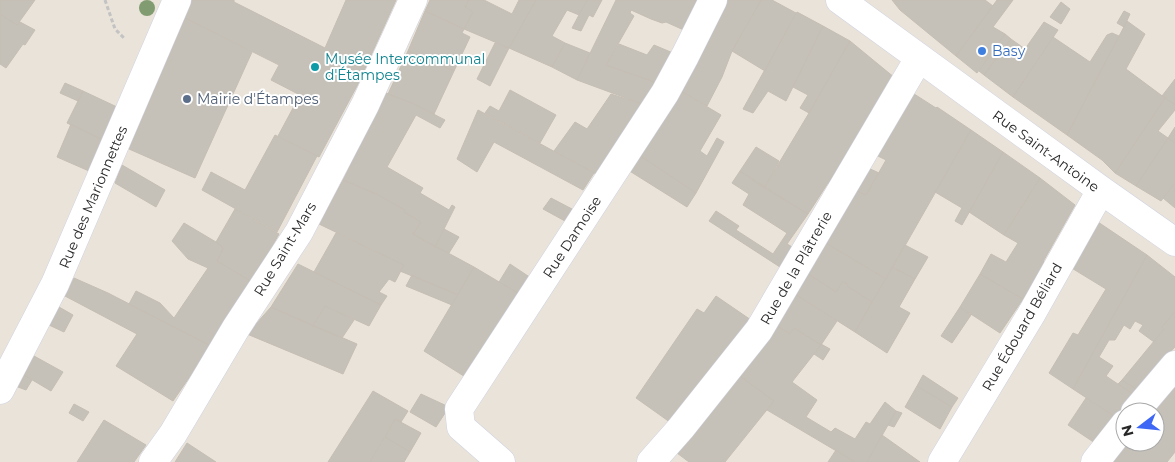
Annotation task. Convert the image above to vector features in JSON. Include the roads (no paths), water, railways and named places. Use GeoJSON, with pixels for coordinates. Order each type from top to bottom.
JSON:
{"type":"FeatureCollection","features":[{"type":"Feature","properties":{"kind":"street","name":"Rue des Marionnettes"},"geometry":{"type":"LineString","coordinates":[[0,390],[55,284],[177,0]]}},
{"type":"Feature","properties":{"kind":"street","name":"Rue Saint-Mars"},"geometry":{"type":"LineString","coordinates":[[153,462],[173,434],[236,328],[299,232],[365,105],[413,0]]}},
{"type":"Feature","properties":{"kind":"street","name":"Rue Damoise"},"geometry":{"type":"LineString","coordinates":[[501,462],[461,427],[460,409],[664,93],[713,0]]}},
{"type":"Feature","properties":{"kind":"street","name":"Rue Saint-Antoine"},"geometry":{"type":"LineString","coordinates":[[840,0],[1100,190],[1175,242]]}},
{"type":"Feature","properties":{"kind":"street","name":"Rue de la Plâtrerie"},"geometry":{"type":"LineString","coordinates":[[651,462],[759,330],[919,58]]}},
{"type":"Feature","properties":{"kind":"street","name":"Rue Édouard Béliard"},"geometry":{"type":"LineString","coordinates":[[942,462],[1032,313],[1100,190]]}},
{"type":"Feature","properties":{"kind":"street"},"geometry":{"type":"LineString","coordinates":[[1144,402],[1175,366]]}},
{"type":"Feature","properties":{"kind":"street"},"geometry":{"type":"LineString","coordinates":[[1096,462],[1115,437]]}},
{"type":"Feature","properties":{"kind":"place","name":"Basy"},"geometry":{"type":"Point","coordinates":[982,51]}},
{"type":"Feature","properties":{"kind":"place","name":"Musée Intercommunal d'Étampes"},"geometry":{"type":"Point","coordinates":[315,67]}},
{"type":"Feature","properties":{"kind":"place","name":"Mairie d'Étampes"},"geometry":{"type":"Point","coordinates":[187,99]}}]}
